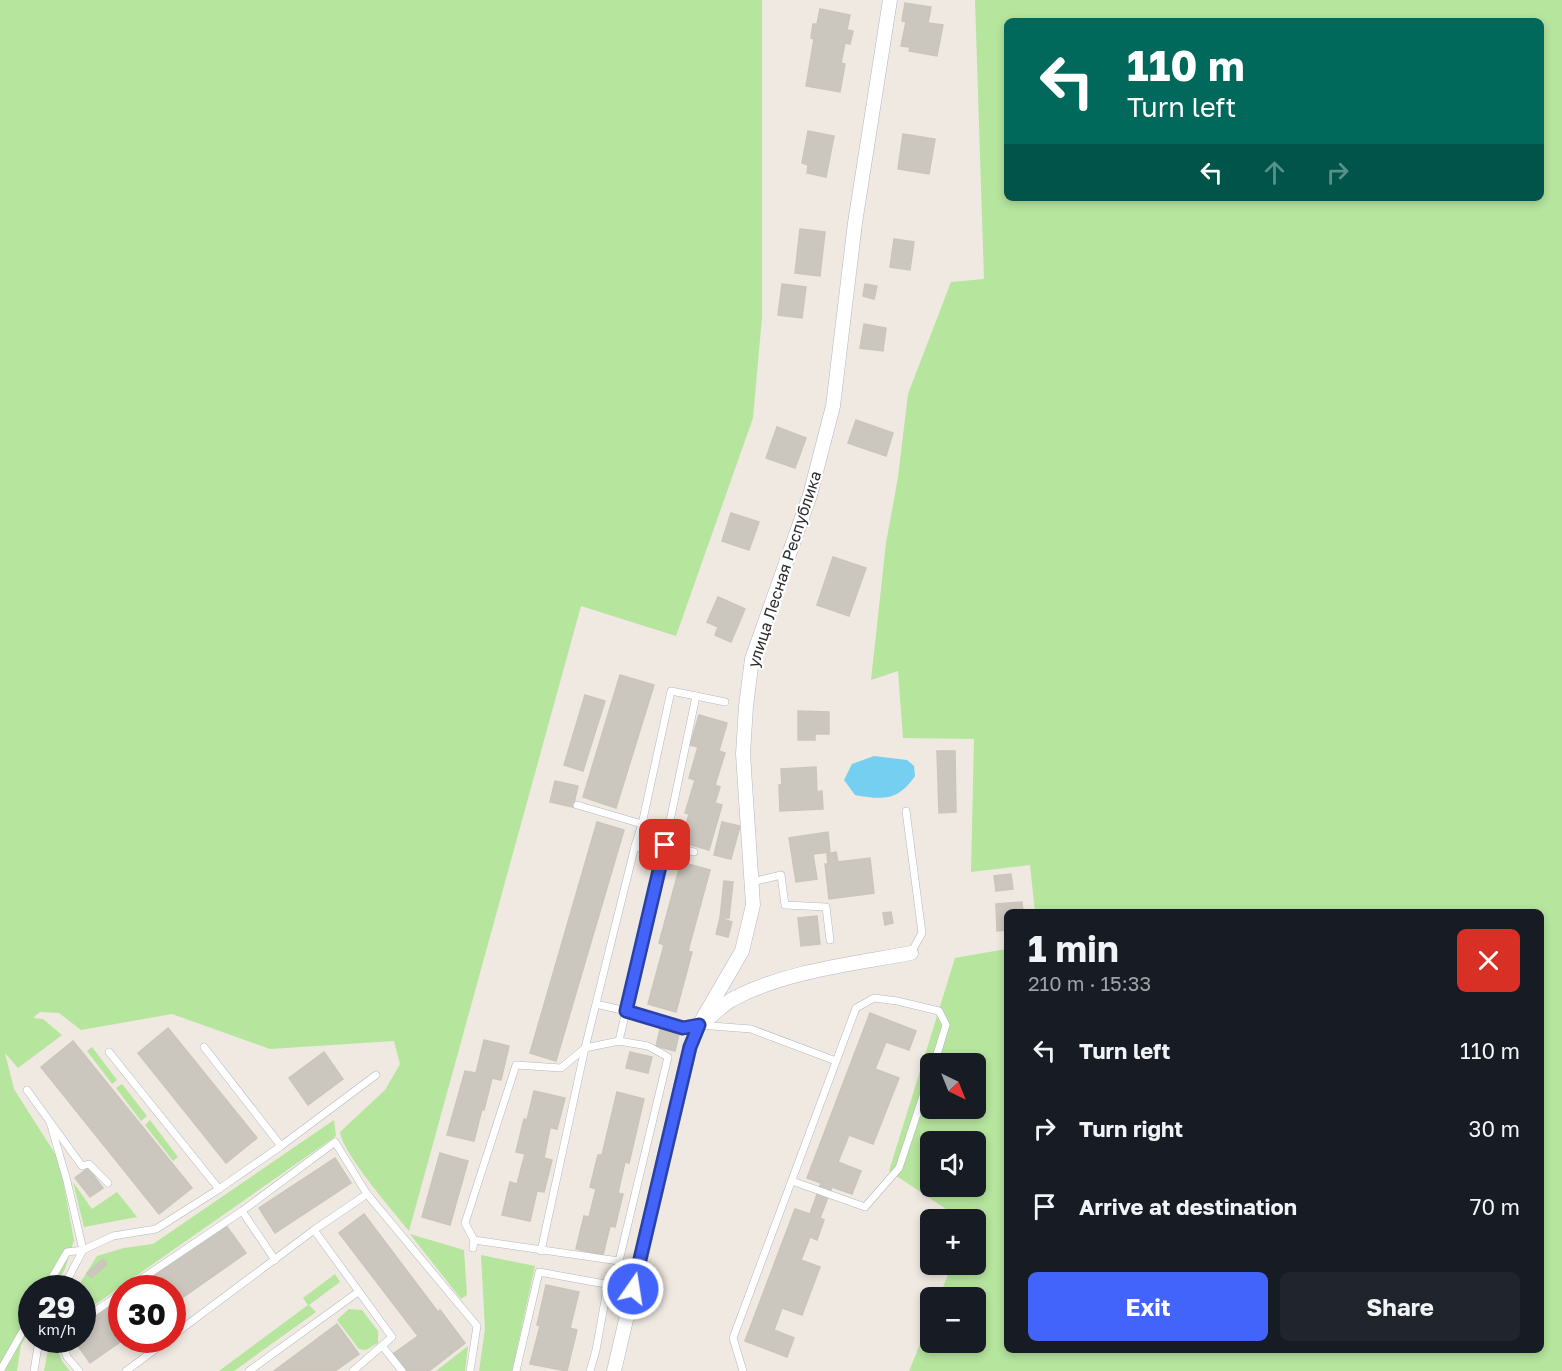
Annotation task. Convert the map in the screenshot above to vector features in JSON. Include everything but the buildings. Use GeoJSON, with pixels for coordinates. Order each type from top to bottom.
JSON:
{"type":"FeatureCollection","features":[{"type":"Feature","properties":{"kind":"street","name":"улица Лесная Республика"},"geometry":{"type":"LineString","coordinates":[[614,1371],[690,1047],[699,1025],[742,951],[753,904],[743,753],[752,659],[810,495],[833,406],[855,223],[890,0]]}},
{"type":"Feature","properties":{"kind":"street"},"geometry":{"type":"LineString","coordinates":[[699,1025],[730,1001],[757,988],[816,971],[911,952]]}},
{"type":"Feature","properties":{"kind":"lane"},"geometry":{"type":"LineString","coordinates":[[541,1251],[585,1048],[642,824],[671,692],[725,702]]}},
{"type":"Feature","properties":{"kind":"lane"},"geometry":{"type":"LineString","coordinates":[[618,1041],[665,845],[696,696]]}},
{"type":"Feature","properties":{"kind":"lane"},"geometry":{"type":"LineString","coordinates":[[578,805],[642,824]]}},
{"type":"Feature","properties":{"kind":"lane"},"geometry":{"type":"LineString","coordinates":[[906,811],[922,933],[911,952]]}},
{"type":"Feature","properties":{"kind":"lane"},"geometry":{"type":"LineString","coordinates":[[665,845],[694,852]]}},
{"type":"Feature","properties":{"kind":"lane"},"geometry":{"type":"LineString","coordinates":[[635,846],[661,857]]}},
{"type":"Feature","properties":{"kind":"lane"},"geometry":{"type":"LineString","coordinates":[[752,882],[781,875],[785,905],[826,907],[830,940]]}},
{"type":"Feature","properties":{"kind":"lane"},"geometry":{"type":"LineString","coordinates":[[743,1371],[733,1338],[856,1008],[874,998],[897,1000],[939,1011],[946,1026],[937,1053]]}},
{"type":"Feature","properties":{"kind":"lane"},"geometry":{"type":"LineString","coordinates":[[596,1004],[683,1028],[699,1025],[751,1029],[836,1061]]}},
{"type":"Feature","properties":{"kind":"lane"},"geometry":{"type":"LineString","coordinates":[[618,1041],[648,1046],[668,1057],[619,1261],[473,1244],[465,1222],[516,1065],[561,1068],[585,1048],[618,1041]]}},
{"type":"Feature","properties":{"kind":"lane"},"geometry":{"type":"LineString","coordinates":[[204,1047],[281,1146]]}},
{"type":"Feature","properties":{"kind":"lane"},"geometry":{"type":"LineString","coordinates":[[109,1052],[219,1189]]}},
{"type":"Feature","properties":{"kind":"lane"},"geometry":{"type":"LineString","coordinates":[[54,1275],[67,1252],[83,1250],[113,1236],[156,1229],[281,1146],[376,1075]]}},
{"type":"Feature","properties":{"kind":"lane"},"geometry":{"type":"LineString","coordinates":[[27,1090],[82,1166],[89,1164],[108,1183]]}},
{"type":"Feature","properties":{"kind":"lane"},"geometry":{"type":"LineString","coordinates":[[792,1181],[865,1207],[899,1168],[920,1105]]}},
{"type":"Feature","properties":{"kind":"lane"},"geometry":{"type":"LineString","coordinates":[[50,1122],[83,1250],[70,1275]]}},
{"type":"Feature","properties":{"kind":"lane"},"geometry":{"type":"LineString","coordinates":[[147,1275],[242,1211],[335,1142],[367,1194],[477,1326],[470,1371]]}},
{"type":"Feature","properties":{"kind":"lane"},"geometry":{"type":"LineString","coordinates":[[186,1326],[314,1230],[367,1194]]}},
{"type":"Feature","properties":{"kind":"lane"},"geometry":{"type":"LineString","coordinates":[[242,1211],[275,1260]]}},
{"type":"Feature","properties":{"kind":"lane"},"geometry":{"type":"LineString","coordinates":[[314,1230],[392,1337],[353,1371]]}},
{"type":"Feature","properties":{"kind":"lane"},"geometry":{"type":"LineString","coordinates":[[516,1371],[539,1272],[633,1289]]}},
{"type":"Feature","properties":{"kind":"lane"},"geometry":{"type":"LineString","coordinates":[[590,1371],[608,1284]]}},
{"type":"Feature","properties":{"kind":"lane"},"geometry":{"type":"LineString","coordinates":[[249,1371],[358,1292]]}},
{"type":"Feature","properties":{"kind":"lane"},"geometry":{"type":"LineString","coordinates":[[0,1371],[18,1340]]}},
{"type":"Feature","properties":{"kind":"lane"},"geometry":{"type":"LineString","coordinates":[[383,1347],[402,1371]]}},
{"type":"Feature","properties":{"kind":"lane"},"geometry":{"type":"LineString","coordinates":[[34,1371],[37,1353]]}},
{"type":"Feature","properties":{"kind":"lane"},"geometry":{"type":"LineString","coordinates":[[66,1353],[79,1371]]}},
{"type":"Feature","properties":{"kind":"lane"},"geometry":{"type":"LineString","coordinates":[[126,1371],[150,1353]]}},
{"type":"Feature","properties":{"kind":"green space"},"geometry":{"type":"Polygon","coordinates":[[[0,0],[762,0],[762,317],[753,418],[676,636],[581,606],[409,1231],[359,1168],[343,1142],[340,1132],[385,1090],[400,1064],[394,1041],[270,1049],[172,1014],[81,1030],[59,1013],[40,1012],[33,1018],[43,1019],[62,1035],[18,1068],[5,1053],[14,1089],[59,1160],[74,1240],[62,1275],[18,1275],[20,1353],[17,1371],[0,1371],[0,0]]]}},
{"type":"Feature","properties":{"kind":"green space"},"geometry":{"type":"Polygon","coordinates":[[[975,0],[1562,0],[1562,1371],[909,1371],[920,1344],[920,1353],[986,1353],[986,1287],[943,1287],[948,1275],[986,1275],[986,1209],[946,1209],[928,1197],[986,1197],[986,1131],[920,1131],[920,1192],[889,1171],[920,1071],[920,1119],[986,1119],[986,1053],[926,1053],[955,958],[1004,949],[1004,1353],[1544,1353],[1544,909],[1035,909],[1030,865],[971,872],[974,739],[903,738],[898,671],[871,680],[886,543],[898,477],[908,394],[951,282],[984,279],[975,0]]]}},
{"type":"Feature","properties":{"kind":"green space"},"geometry":{"type":"Polygon","coordinates":[[[92,1047],[117,1080],[112,1084],[87,1051],[92,1047]]]}},
{"type":"Feature","properties":{"kind":"green space"},"geometry":{"type":"Polygon","coordinates":[[[122,1084],[147,1116],[141,1121],[116,1088],[122,1084]]]}},
{"type":"Feature","properties":{"kind":"green space"},"geometry":{"type":"Polygon","coordinates":[[[150,1120],[178,1157],[173,1161],[145,1125],[150,1120]]]}},
{"type":"Feature","properties":{"kind":"green space"},"geometry":{"type":"Polygon","coordinates":[[[334,1120],[336,1136],[137,1275],[108,1275],[108,1296],[96,1304],[96,1275],[85,1275],[97,1256],[124,1248],[153,1244],[334,1120]]]}},
{"type":"Feature","properties":{"kind":"green space"},"geometry":{"type":"Polygon","coordinates":[[[73,1182],[92,1209],[117,1192],[137,1217],[84,1227],[73,1182]]]}},
{"type":"Feature","properties":{"kind":"green space"},"geometry":{"type":"Polygon","coordinates":[[[410,1234],[464,1250],[467,1295],[461,1299],[410,1234]]]}},
{"type":"Feature","properties":{"kind":"green space"},"geometry":{"type":"Polygon","coordinates":[[[481,1255],[535,1266],[512,1371],[479,1371],[485,1329],[481,1255]]]}},
{"type":"Feature","properties":{"kind":"green space"},"geometry":{"type":"Polygon","coordinates":[[[335,1274],[340,1282],[309,1305],[316,1312],[234,1371],[219,1371],[308,1305],[303,1298],[335,1274]]]}},
{"type":"Feature","properties":{"kind":"green space"},"geometry":{"type":"Polygon","coordinates":[[[349,1309],[362,1310],[378,1331],[378,1343],[366,1350],[359,1349],[337,1320],[349,1309]]]}},
{"type":"Feature","properties":{"kind":"green space"},"geometry":{"type":"Polygon","coordinates":[[[468,1346],[465,1371],[436,1371],[468,1346]]]}},
{"type":"Feature","properties":{"kind":"green space"},"geometry":{"type":"Polygon","coordinates":[[[47,1353],[59,1353],[70,1371],[44,1371],[47,1353]]]}},
{"type":"Feature","properties":{"kind":"water"},"geometry":{"type":"Polygon","coordinates":[[[874,756],[907,760],[914,766],[915,776],[902,790],[889,797],[874,798],[855,795],[844,780],[852,764],[874,756]]]}},
{"type":"Feature","properties":{"kind":"route"},"geometry":{"type":"LineString","coordinates":[[633,1289],[690,1047],[699,1025],[683,1028],[626,1011],[665,845]]}}]}
